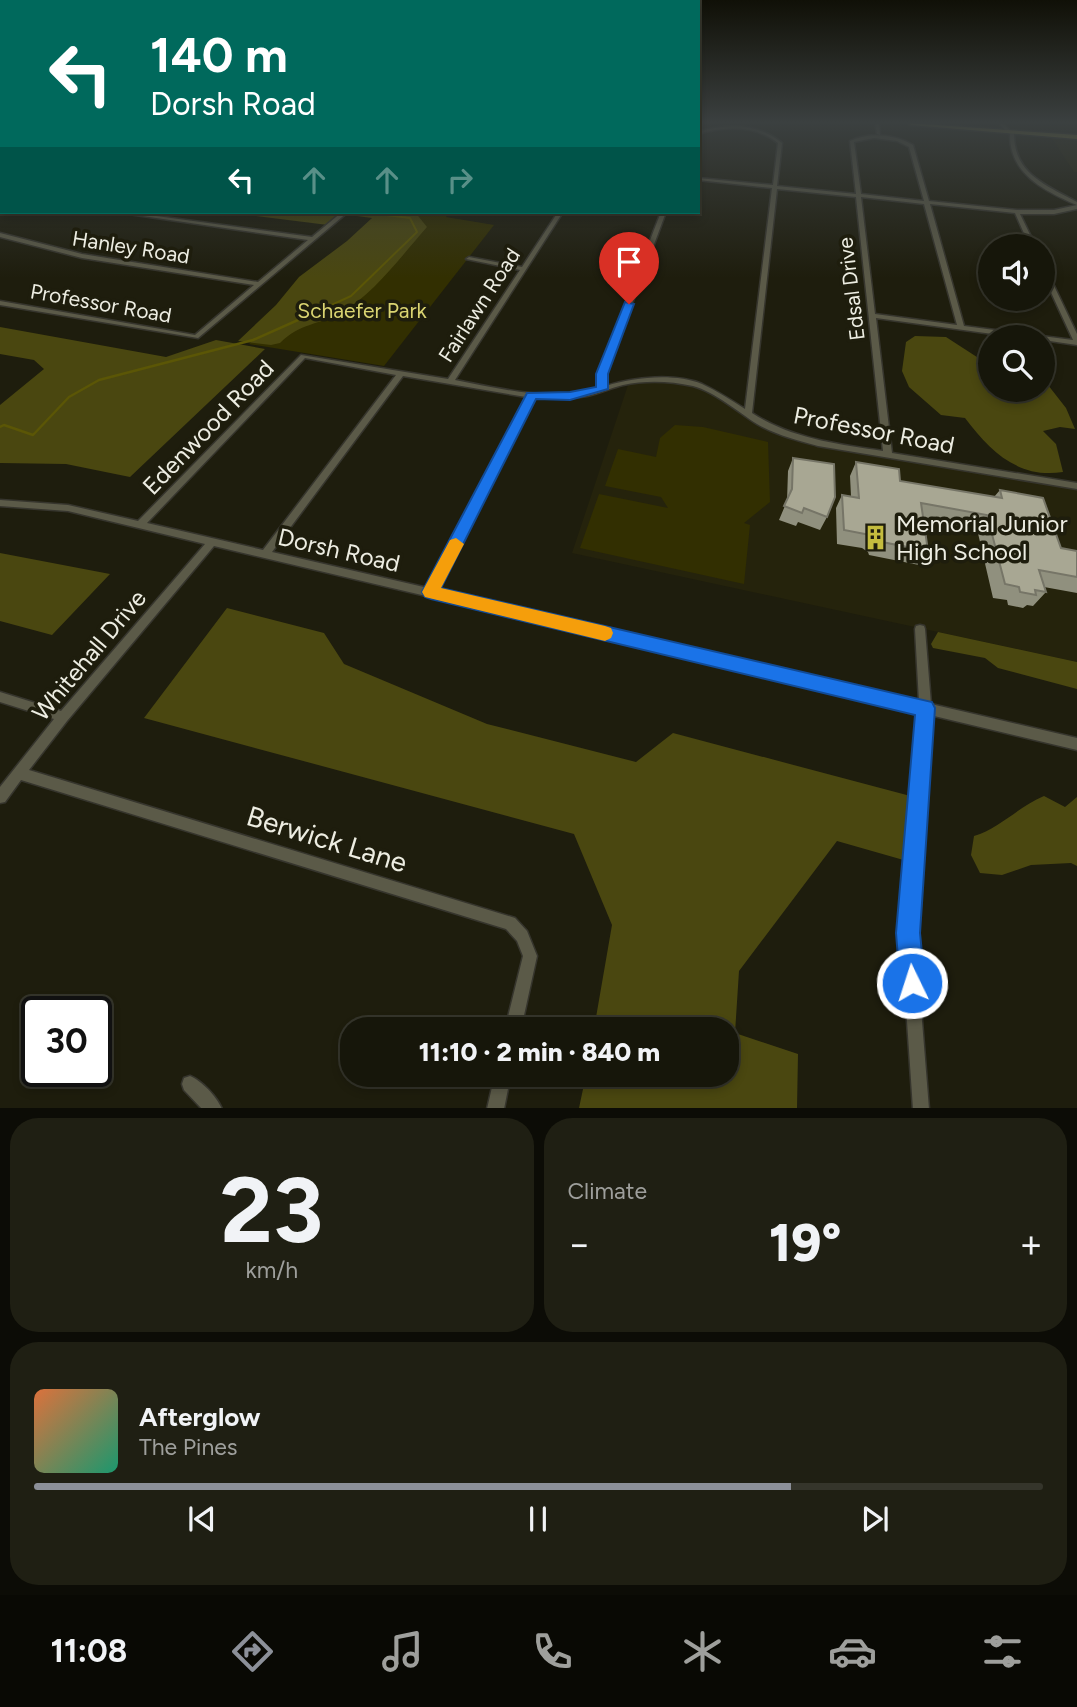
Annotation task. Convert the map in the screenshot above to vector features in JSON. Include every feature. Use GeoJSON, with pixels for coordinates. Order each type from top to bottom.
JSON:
{"type":"FeatureCollection","features":[{"type":"Feature","properties":{"kind":"street"},"geometry":{"type":"LineString","coordinates":[[748,415],[776,175]]}},
{"type":"Feature","properties":{"kind":"street","name":"Edsal Drive"},"geometry":{"type":"LineString","coordinates":[[855,175],[888,455]]}},
{"type":"Feature","properties":{"kind":"street"},"geometry":{"type":"LineString","coordinates":[[920,175],[961,328]]}},
{"type":"Feature","properties":{"kind":"street"},"geometry":{"type":"LineString","coordinates":[[1030,175],[1077,206]]}},
{"type":"Feature","properties":{"kind":"street"},"geometry":{"type":"LineString","coordinates":[[700,179],[1017,212],[1054,212],[1077,206]]}},
{"type":"Feature","properties":{"kind":"street"},"geometry":{"type":"LineString","coordinates":[[1017,212],[1027,234]]}},
{"type":"Feature","properties":{"kind":"street"},"geometry":{"type":"LineString","coordinates":[[142,214],[312,239]]}},
{"type":"Feature","properties":{"kind":"street"},"geometry":{"type":"LineString","coordinates":[[258,284],[343,214]]}},
{"type":"Feature","properties":{"kind":"street","name":"Fairlawn Road"},"geometry":{"type":"LineString","coordinates":[[451,381],[559,214]]}},
{"type":"Feature","properties":{"kind":"street"},"geometry":{"type":"LineString","coordinates":[[602,389],[602,374],[663,214]]}},
{"type":"Feature","properties":{"kind":"street","name":"Hanley Road"},"geometry":{"type":"LineString","coordinates":[[0,235],[82,257],[258,284]]}},
{"type":"Feature","properties":{"kind":"street"},"geometry":{"type":"LineString","coordinates":[[469,259],[523,269]]}},
{"type":"Feature","properties":{"kind":"street","name":"Professor Road"},"geometry":{"type":"LineString","coordinates":[[0,303],[196,337],[258,284]]}},
{"type":"Feature","properties":{"kind":"street"},"geometry":{"type":"LineString","coordinates":[[1055,295],[1077,342]]}},
{"type":"Feature","properties":{"kind":"street"},"geometry":{"type":"LineString","coordinates":[[872,316],[978,330]]}},
{"type":"Feature","properties":{"kind":"street"},"geometry":{"type":"LineString","coordinates":[[1055,340],[1077,342]]}},
{"type":"Feature","properties":{"kind":"street","name":"Professor Road"},"geometry":{"type":"LineString","coordinates":[[303,356],[531,396],[570,396],[622,383],[652,379],[676,380],[698,385],[788,435],[888,455],[1077,486]]}},
{"type":"Feature","properties":{"kind":"street","name":"Edenwood Road"},"geometry":{"type":"LineString","coordinates":[[141,525],[303,356]]}},
{"type":"Feature","properties":{"kind":"street"},"geometry":{"type":"LineString","coordinates":[[265,554],[401,373]]}},
{"type":"Feature","properties":{"kind":"street"},"geometry":{"type":"LineString","coordinates":[[431,592],[531,396]]}},
{"type":"Feature","properties":{"kind":"street","name":"Dorsh Road"},"geometry":{"type":"LineString","coordinates":[[0,503],[68,508],[1077,744]]}},
{"type":"Feature","properties":{"kind":"street","name":"Whitehall Drive"},"geometry":{"type":"LineString","coordinates":[[0,797],[63,717],[212,542]]}},
{"type":"Feature","properties":{"kind":"street"},"geometry":{"type":"LineString","coordinates":[[920,629],[925,708],[908,933],[921,1108]]}},
{"type":"Feature","properties":{"kind":"street"},"geometry":{"type":"LineString","coordinates":[[0,697],[63,717]]}},
{"type":"Feature","properties":{"kind":"street","name":"Berwick Lane"},"geometry":{"type":"LineString","coordinates":[[19,773],[510,923],[522,936],[530,956],[516,1017]]}},
{"type":"Feature","properties":{"kind":"street"},"geometry":{"type":"LineString","coordinates":[[190,1084],[214,1108]]}},
{"type":"Feature","properties":{"kind":"street"},"geometry":{"type":"LineString","coordinates":[[495,1108],[500,1087]]}},
{"type":"Feature","properties":{"kind":"shaded area"},"geometry":{"type":"Polygon","coordinates":[[[241,214],[342,214],[328,225],[241,214]]]}},
{"type":"Feature","properties":{"kind":"shaded area"},"geometry":{"type":"Polygon","coordinates":[[[342,214],[417,214],[427,227],[387,273],[354,305],[302,328],[280,343],[271,345],[238,341],[276,305],[299,277],[347,241],[372,218],[342,214]]]}},
{"type":"Feature","properties":{"kind":"shaded area"},"geometry":{"type":"Polygon","coordinates":[[[0,327],[166,357],[216,340],[265,349],[130,477],[66,464],[0,463],[0,405],[44,369],[34,360],[0,354],[0,327]]]}},
{"type":"Feature","properties":{"kind":"shaded area"},"geometry":{"type":"Polygon","coordinates":[[[915,336],[946,337],[978,358],[978,402],[1055,402],[1055,394],[1066,408],[1075,429],[1060,427],[1043,431],[1056,444],[1063,472],[1047,473],[1019,467],[995,451],[965,418],[941,415],[909,387],[902,371],[906,342],[915,336]]]}},
{"type":"Feature","properties":{"kind":"shaded area"},"geometry":{"type":"Polygon","coordinates":[[[652,379],[698,385],[788,435],[1077,486],[1077,662],[572,553],[629,382],[652,379]]]}},
{"type":"Feature","properties":{"kind":"shaded area"},"geometry":{"type":"Polygon","coordinates":[[[0,553],[110,574],[52,635],[0,621],[0,553]]]}},
{"type":"Feature","properties":{"kind":"shaded area"},"geometry":{"type":"Polygon","coordinates":[[[227,608],[324,633],[344,664],[487,724],[636,762],[673,733],[918,798],[914,863],[837,841],[739,971],[736,1017],[596,1017],[612,925],[574,834],[144,718],[227,608]]]}},
{"type":"Feature","properties":{"kind":"shaded area"},"geometry":{"type":"Polygon","coordinates":[[[938,632],[1077,662],[1077,689],[998,668],[985,658],[933,648],[931,644],[938,632]]]}},
{"type":"Feature","properties":{"kind":"shaded area"},"geometry":{"type":"Polygon","coordinates":[[[1044,796],[1065,807],[1077,797],[1077,866],[1071,863],[1031,865],[1002,875],[980,873],[971,855],[974,836],[1044,796]]]}},
{"type":"Feature","properties":{"kind":"shaded area"},"geometry":{"type":"Polygon","coordinates":[[[739,1034],[798,1054],[797,1108],[579,1108],[583,1087],[739,1087],[739,1034]]]}},
{"type":"Feature","properties":{"kind":"green space","name":"Schaefer Park"},"geometry":{"type":"Polygon","coordinates":[[[391,214],[448,214],[446,217],[494,225],[384,366],[249,344],[391,214]]]}},
{"type":"Feature","properties":{"kind":"green space"},"geometry":{"type":"Polygon","coordinates":[[[675,425],[703,427],[768,442],[770,502],[744,523],[750,525],[744,584],[580,548],[599,494],[668,508],[661,497],[605,486],[618,449],[656,457],[660,438],[675,425]]]}},
{"type":"Feature","properties":{"kind":"building"},"geometry":{"type":"Polygon","coordinates":[[[793,458],[834,464],[835,497],[827,517],[804,508],[802,513],[784,506],[792,489],[793,458]]]}},
{"type":"Feature","properties":{"kind":"building"},"geometry":{"type":"Polygon","coordinates":[[[856,462],[899,469],[900,481],[1002,498],[1000,490],[1043,498],[1061,548],[1077,551],[1077,577],[1039,570],[1046,592],[1035,590],[1036,595],[1020,592],[1019,587],[1005,584],[987,515],[921,503],[928,551],[877,541],[870,535],[844,530],[842,495],[859,498],[856,462]]]}},
{"type":"Feature","properties":{"kind":"waterway"},"geometry":{"type":"LineString","coordinates":[[312,314],[351,296],[417,232],[410,218],[378,214]]}},
{"type":"Feature","properties":{"kind":"waterway"},"geometry":{"type":"LineString","coordinates":[[0,427],[4,425],[33,435],[69,397],[99,380],[253,340],[316,312]]}},
{"type":"Feature","properties":{"kind":"slow traffic"},"geometry":{"type":"LineString","coordinates":[[456,544],[431,592],[605,633]]}},
{"type":"Feature","properties":{"kind":"place","name":"Memorial Junior High School"},"geometry":{"type":"Point","coordinates":[876,537]}},
{"type":"Feature","properties":{"kind":"route"},"geometry":{"type":"LineString","coordinates":[[629,304],[602,374],[602,389],[570,396],[531,396],[431,592],[925,708],[908,933],[912,983]]}}]}
